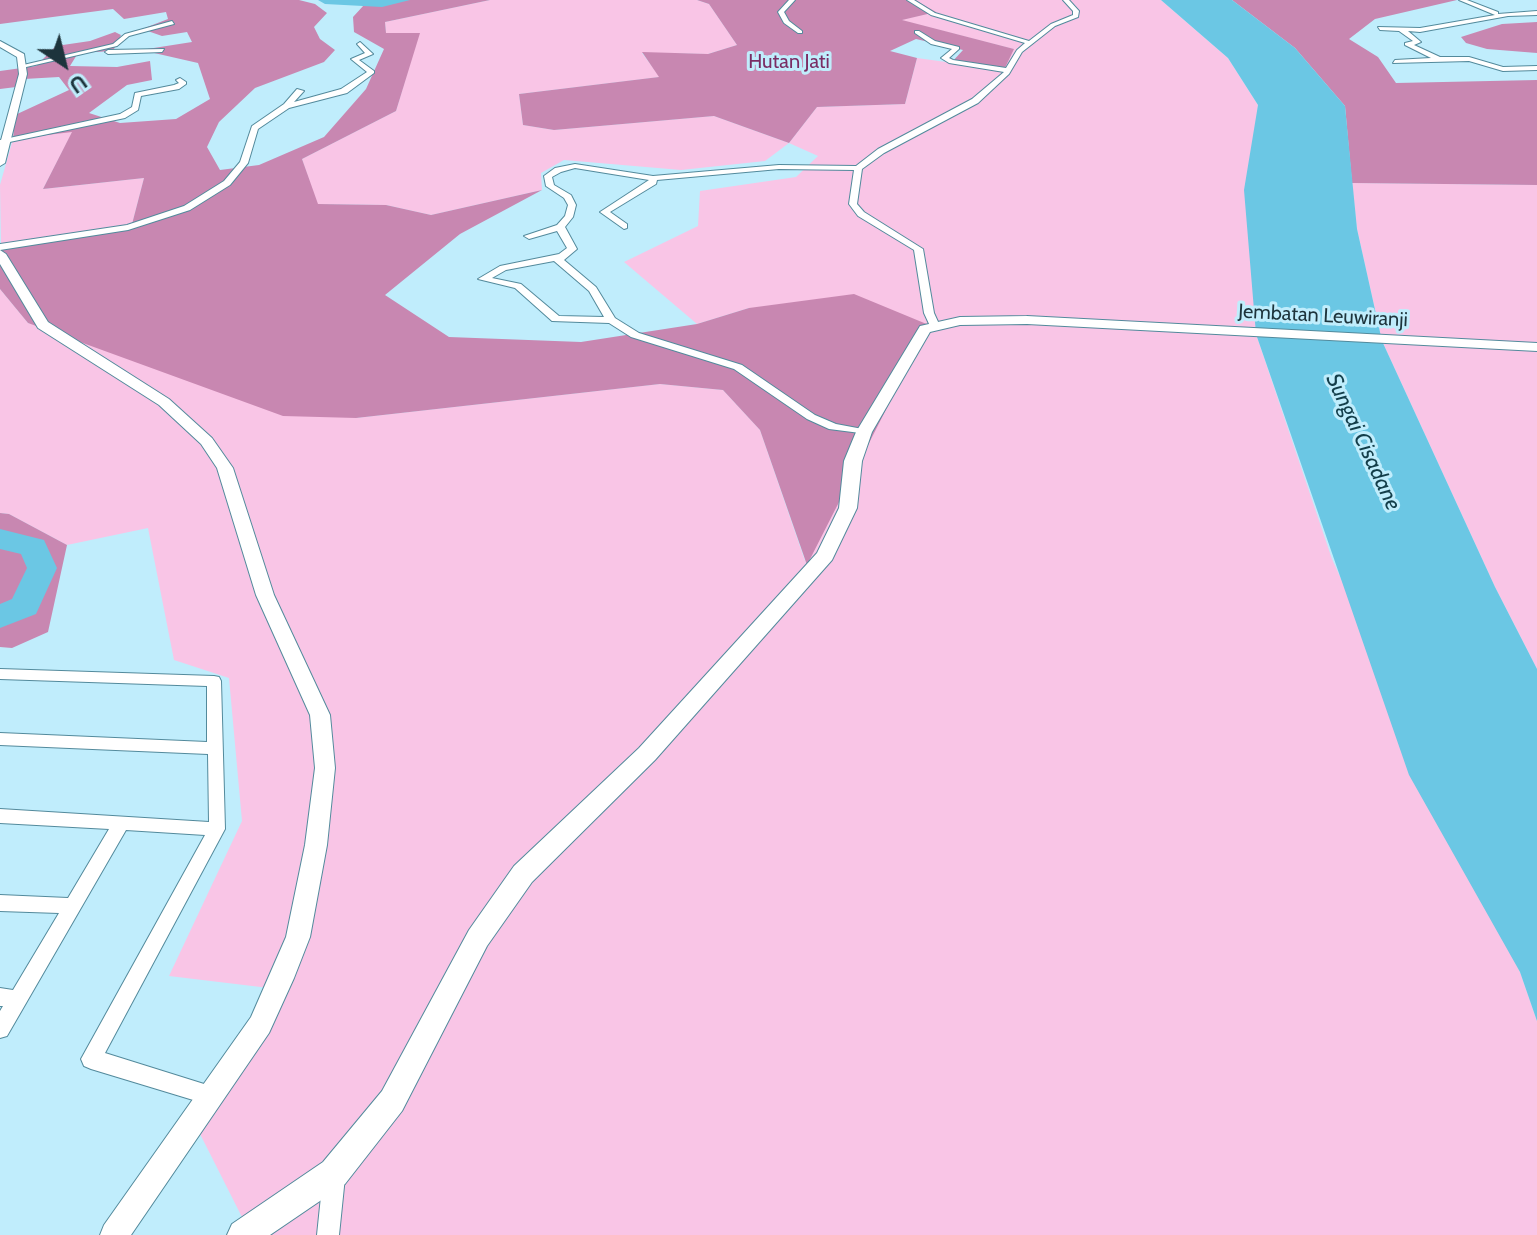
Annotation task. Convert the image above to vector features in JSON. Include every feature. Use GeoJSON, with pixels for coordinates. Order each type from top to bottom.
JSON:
{"type":"FeatureCollection","features":[{"type":"Feature","properties":{"kind":"main road","name":"Jembatan Leuwiranji"},"geometry":{"type":"LineString","coordinates":[[934,324],[1027,320],[1537,347]]}},
{"type":"Feature","properties":{"kind":"main road"},"geometry":{"type":"LineString","coordinates":[[243,1235],[334,1173],[392,1101],[478,938],[523,874],[647,754],[825,556],[848,508],[853,461],[864,432],[918,335],[934,324]]}},
{"type":"Feature","properties":{"kind":"street"},"geometry":{"type":"LineString","coordinates":[[792,0],[781,12],[786,22],[800,32]]}},
{"type":"Feature","properties":{"kind":"street"},"geometry":{"type":"LineString","coordinates":[[910,0],[933,14],[1030,43]]}},
{"type":"Feature","properties":{"kind":"street"},"geometry":{"type":"LineString","coordinates":[[529,236],[560,227],[569,217],[572,205],[568,197],[550,186],[550,174],[575,166],[653,178],[779,167],[858,168],[881,151],[975,101],[1008,70],[1019,51],[1053,25],[1076,16],[1076,11],[1066,0]]}},
{"type":"Feature","properties":{"kind":"street"},"geometry":{"type":"LineString","coordinates":[[1462,0],[1486,11],[1508,14]]}},
{"type":"Feature","properties":{"kind":"street"},"geometry":{"type":"LineString","coordinates":[[1380,28],[1420,30],[1508,14],[1537,13]]}},
{"type":"Feature","properties":{"kind":"street"},"geometry":{"type":"LineString","coordinates":[[22,66],[115,45],[140,29],[172,23]]}},
{"type":"Feature","properties":{"kind":"street"},"geometry":{"type":"LineString","coordinates":[[1401,29],[1418,42],[1407,44],[1439,59]]}},
{"type":"Feature","properties":{"kind":"street"},"geometry":{"type":"LineString","coordinates":[[917,32],[933,43],[957,48],[944,58],[951,62],[1008,70]]}},
{"type":"Feature","properties":{"kind":"street"},"geometry":{"type":"LineString","coordinates":[[0,44],[17,51],[22,66],[0,160]]}},
{"type":"Feature","properties":{"kind":"street"},"geometry":{"type":"LineString","coordinates":[[287,106],[344,91],[372,72],[354,59],[370,54],[360,44]]}},
{"type":"Feature","properties":{"kind":"street"},"geometry":{"type":"LineString","coordinates":[[80,53],[162,50]]}},
{"type":"Feature","properties":{"kind":"street"},"geometry":{"type":"LineString","coordinates":[[1395,62],[1469,59],[1503,69],[1537,68]]}},
{"type":"Feature","properties":{"kind":"street"},"geometry":{"type":"LineString","coordinates":[[3,141],[122,116],[135,108],[138,95],[176,87],[184,83],[180,80]]}},
{"type":"Feature","properties":{"kind":"street"},"geometry":{"type":"LineString","coordinates":[[0,247],[128,227],[187,208],[227,183],[244,163],[255,128],[287,106],[300,91]]}},
{"type":"Feature","properties":{"kind":"street"},"geometry":{"type":"LineString","coordinates":[[858,168],[853,204],[861,214],[918,249],[929,313],[934,324]]}},
{"type":"Feature","properties":{"kind":"street"},"geometry":{"type":"LineString","coordinates":[[624,226],[606,217],[604,212],[653,182],[653,178]]}},
{"type":"Feature","properties":{"kind":"street"},"geometry":{"type":"LineString","coordinates":[[560,227],[572,249],[559,257],[503,268],[483,279],[518,286],[556,319],[611,320]]}},
{"type":"Feature","properties":{"kind":"street"},"geometry":{"type":"LineString","coordinates":[[0,254],[43,325],[164,402],[207,441],[225,468],[265,595],[320,715],[325,768],[298,937],[260,1025],[114,1235]]}},
{"type":"Feature","properties":{"kind":"street"},"geometry":{"type":"LineString","coordinates":[[559,257],[558,260],[593,289],[611,320],[635,335],[738,367],[773,388],[811,417],[833,427],[864,432]]}},
{"type":"Feature","properties":{"kind":"street"},"geometry":{"type":"LineString","coordinates":[[0,674],[214,681],[217,829],[91,1059],[213,1096]]}},
{"type":"Feature","properties":{"kind":"street"},"geometry":{"type":"LineString","coordinates":[[0,739],[215,748]]}},
{"type":"Feature","properties":{"kind":"street"},"geometry":{"type":"LineString","coordinates":[[0,816],[217,829]]}},
{"type":"Feature","properties":{"kind":"street"},"geometry":{"type":"LineString","coordinates":[[0,1029],[9,998],[72,906],[121,824]]}},
{"type":"Feature","properties":{"kind":"street"},"geometry":{"type":"LineString","coordinates":[[0,903],[72,906]]}},
{"type":"Feature","properties":{"kind":"street"},"geometry":{"type":"LineString","coordinates":[[328,1235],[334,1173]]}},
{"type":"Feature","properties":{"kind":"shaded area"},"geometry":{"type":"Polygon","coordinates":[[[490,0],[697,0],[709,4],[737,45],[708,54],[642,53],[660,77],[519,94],[523,125],[554,130],[714,116],[789,143],[765,161],[681,170],[564,160],[541,173],[542,190],[431,215],[386,205],[317,204],[302,159],[396,111],[419,33],[386,33],[385,22],[490,0]]]}},
{"type":"Feature","properties":{"kind":"shaded area"},"geometry":{"type":"Polygon","coordinates":[[[915,0],[1161,0],[1228,58],[1258,105],[1255,130],[1256,334],[1332,559],[1520,972],[1537,1021],[1537,1235],[251,1235],[194,1122],[269,988],[169,976],[242,821],[229,678],[174,660],[148,528],[67,545],[9,514],[0,513],[0,289],[28,323],[356,418],[660,384],[723,390],[760,430],[806,564],[749,308],[697,324],[624,262],[698,226],[700,191],[796,177],[818,156],[789,143],[817,107],[905,104],[917,58],[1004,70],[1013,49],[900,20],[935,12],[915,0]]]}},
{"type":"Feature","properties":{"kind":"shaded area"},"geometry":{"type":"Polygon","coordinates":[[[73,131],[43,189],[144,178],[131,228],[1,245],[0,185],[13,139],[73,131]]]}},
{"type":"Feature","properties":{"kind":"shaded area"},"geometry":{"type":"Polygon","coordinates":[[[1352,183],[1537,185],[1537,669],[1495,587],[1382,341],[1357,229],[1352,183]]]}},
{"type":"Feature","properties":{"kind":"green space"},"geometry":{"type":"Polygon","coordinates":[[[0,0],[299,0],[315,4],[327,13],[314,27],[320,39],[335,50],[324,62],[255,88],[219,122],[207,147],[220,170],[259,165],[324,137],[366,89],[384,49],[354,32],[353,17],[364,5],[402,0],[490,0],[385,22],[386,33],[420,33],[396,111],[302,159],[318,204],[386,205],[431,215],[542,190],[460,234],[385,295],[449,337],[581,342],[697,324],[749,308],[854,294],[929,325],[807,565],[760,430],[723,390],[660,384],[356,418],[283,416],[28,323],[0,289],[0,249],[131,228],[144,178],[43,189],[72,132],[13,139],[15,115],[69,90],[59,77],[24,79],[16,87],[0,89],[0,71],[36,66],[56,46],[90,41],[115,32],[121,35],[113,51],[78,53],[70,66],[117,67],[150,61],[152,80],[127,85],[89,113],[120,123],[176,119],[210,99],[198,63],[141,50],[192,42],[187,32],[162,36],[142,29],[168,19],[166,12],[124,19],[113,9],[0,24],[0,0]]]}},
{"type":"Feature","properties":{"kind":"green space","name":"Hutan Jati"},"geometry":{"type":"Polygon","coordinates":[[[697,0],[915,0],[936,12],[902,20],[1014,49],[1004,70],[952,62],[963,50],[916,39],[890,51],[917,58],[905,104],[817,107],[789,143],[714,116],[554,130],[523,125],[519,94],[659,77],[642,52],[708,54],[737,45],[709,4],[697,0]]]}},
{"type":"Feature","properties":{"kind":"green space"},"geometry":{"type":"Polygon","coordinates":[[[1232,0],[1457,0],[1375,19],[1349,39],[1378,57],[1396,83],[1537,80],[1537,185],[1352,183],[1345,106],[1295,48],[1232,0]]]}},
{"type":"Feature","properties":{"kind":"green space"},"geometry":{"type":"Polygon","coordinates":[[[1537,22],[1537,53],[1487,49],[1466,43],[1461,37],[1502,24],[1537,22]]]}},
{"type":"Feature","properties":{"kind":"green space"},"geometry":{"type":"Polygon","coordinates":[[[0,513],[9,514],[67,545],[48,632],[12,648],[0,647],[0,513]]]}},
{"type":"Feature","properties":{"kind":"water","name":"Sungai Cisadane"},"geometry":{"type":"Polygon","coordinates":[[[1161,0],[1232,0],[1295,48],[1345,106],[1357,229],[1382,341],[1495,587],[1537,669],[1537,1021],[1520,972],[1409,775],[1256,334],[1244,190],[1258,105],[1228,58],[1161,0]]]}},
{"type":"Feature","properties":{"kind":"waterway"},"geometry":{"type":"LineString","coordinates":[[325,0],[382,3],[403,0]]}},
{"type":"Feature","properties":{"kind":"waterway"},"geometry":{"type":"LineString","coordinates":[[0,539],[33,547],[42,568],[25,606],[0,617]]}}]}
